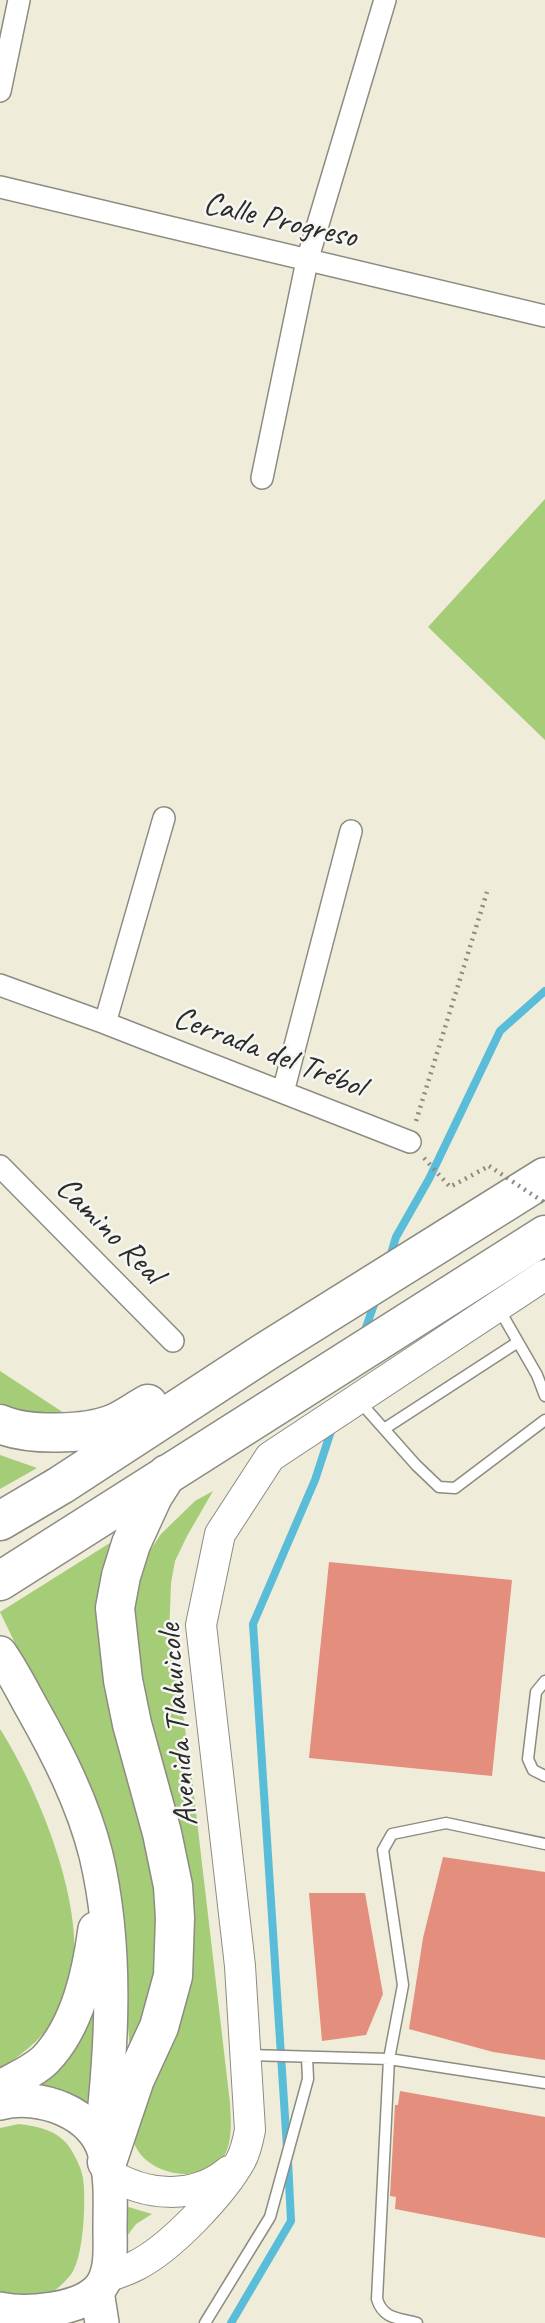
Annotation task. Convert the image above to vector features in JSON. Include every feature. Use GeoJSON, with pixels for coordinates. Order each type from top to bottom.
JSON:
{"type":"FeatureCollection","features":[{"type":"Feature","properties":{"kind":"highway"},"geometry":{"type":"LineString","coordinates":[[0,1521],[61,1485],[265,1352],[545,1177]]}},
{"type":"Feature","properties":{"kind":"highway"},"geometry":{"type":"LineString","coordinates":[[0,1581],[545,1235]]}},
{"type":"Feature","properties":{"kind":"highway"},"geometry":{"type":"LineString","coordinates":[[0,1424],[13,1430],[66,1433],[113,1424],[198,1376],[265,1352]]}},
{"type":"Feature","properties":{"kind":"highway"},"geometry":{"type":"LineString","coordinates":[[105,2159],[135,2079],[159,2027],[173,1976],[173,1886],[159,1822],[132,1724],[123,1680],[115,1608],[131,1544],[153,1496],[167,1474]]}},
{"type":"Feature","properties":{"kind":"main road","name":"Avenida Tlahuicole"},"geometry":{"type":"LineString","coordinates":[[240,2162],[250,2130],[247,2055],[240,1966],[201,1625],[220,1534],[270,1457],[545,1275]]}},
{"type":"Feature","properties":{"kind":"main road"},"geometry":{"type":"LineString","coordinates":[[2,1656],[60,1758],[87,1826],[101,1881],[108,1944],[110,2019],[105,2159],[111,2200],[109,2261],[101,2297]]}},
{"type":"Feature","properties":{"kind":"main road"},"geometry":{"type":"LineString","coordinates":[[0,2087],[44,2060],[70,2024],[80,1997],[94,1940],[101,1881]]}},
{"type":"Feature","properties":{"kind":"main road"},"geometry":{"type":"LineString","coordinates":[[0,2103],[26,2099],[52,2105],[77,2118],[105,2159],[142,2188],[177,2192],[209,2184],[224,2176],[240,2162]]}},
{"type":"Feature","properties":{"kind":"main road"},"geometry":{"type":"LineString","coordinates":[[0,2309],[41,2311],[101,2297],[137,2265],[164,2246],[207,2205],[240,2162]]}},
{"type":"Feature","properties":{"kind":"street"},"geometry":{"type":"LineString","coordinates":[[0,91],[19,0]]}},
{"type":"Feature","properties":{"kind":"street"},"geometry":{"type":"LineString","coordinates":[[262,478],[307,261],[385,0]]}},
{"type":"Feature","properties":{"kind":"street","name":"Calle Progreso"},"geometry":{"type":"LineString","coordinates":[[0,187],[307,261],[544,312]]}},
{"type":"Feature","properties":{"kind":"street"},"geometry":{"type":"LineString","coordinates":[[105,1023],[164,818]]}},
{"type":"Feature","properties":{"kind":"street"},"geometry":{"type":"LineString","coordinates":[[283,1092],[351,831]]}},
{"type":"Feature","properties":{"kind":"street","name":"Cerrada del Trébol"},"geometry":{"type":"LineString","coordinates":[[0,985],[410,1142]]}},
{"type":"Feature","properties":{"kind":"street","name":"Camino Real"},"geometry":{"type":"LineString","coordinates":[[0,1166],[173,1341]]}},
{"type":"Feature","properties":{"kind":"lane"},"geometry":{"type":"LineString","coordinates":[[498,1307],[537,1375],[545,1396]]}},
{"type":"Feature","properties":{"kind":"lane"},"geometry":{"type":"LineString","coordinates":[[384,1429],[518,1342]]}},
{"type":"Feature","properties":{"kind":"lane"},"geometry":{"type":"LineString","coordinates":[[358,1399],[439,1487],[455,1488],[545,1420]]}},
{"type":"Feature","properties":{"kind":"lane"},"geometry":{"type":"LineString","coordinates":[[545,1681],[536,1692],[528,1759],[533,1770],[545,1776]]}},
{"type":"Feature","properties":{"kind":"lane"},"geometry":{"type":"LineString","coordinates":[[416,2323],[389,2316],[380,2310],[377,2299],[389,2059],[403,1985],[383,1850],[393,1834],[446,1823],[545,1844]]}},
{"type":"Feature","properties":{"kind":"lane"},"geometry":{"type":"LineString","coordinates":[[247,2055],[389,2059],[545,2083]]}},
{"type":"Feature","properties":{"kind":"lane"},"geometry":{"type":"LineString","coordinates":[[205,2323],[270,2217],[308,2079],[307,2057]]}},
{"type":"Feature","properties":{"kind":"path"},"geometry":{"type":"LineString","coordinates":[[487,892],[410,1142],[450,1187],[489,1166],[545,1203]]}},
{"type":"Feature","properties":{"kind":"green space"},"geometry":{"type":"Polygon","coordinates":[[[545,499],[545,740],[428,627],[545,499]]]}},
{"type":"Feature","properties":{"kind":"green space"},"geometry":{"type":"Polygon","coordinates":[[[0,1371],[64,1413],[31,1412],[0,1403],[0,1371]]]}},
{"type":"Feature","properties":{"kind":"green space"},"geometry":{"type":"Polygon","coordinates":[[[0,1455],[37,1468],[0,1489],[0,1455]]]}},
{"type":"Feature","properties":{"kind":"green space"},"geometry":{"type":"Polygon","coordinates":[[[213,1491],[175,1561],[171,1583],[169,1637],[192,1778],[231,2128],[226,2153],[216,2165],[205,2171],[178,2174],[165,2171],[143,2157],[132,2135],[179,2011],[154,1745],[128,1602],[149,1552],[161,1534],[195,1501],[213,1491]]]}},
{"type":"Feature","properties":{"kind":"green space"},"geometry":{"type":"Polygon","coordinates":[[[121,1536],[163,1971],[130,2050],[120,1931],[29,1672],[0,1612],[121,1536]]]}},
{"type":"Feature","properties":{"kind":"green space"},"geometry":{"type":"Polygon","coordinates":[[[0,1729],[32,1788],[47,1825],[70,1903],[74,1941],[73,1976],[63,2006],[36,2042],[0,2069],[0,1729]]]}},
{"type":"Feature","properties":{"kind":"green space"},"geometry":{"type":"Polygon","coordinates":[[[97,2010],[86,2114],[35,2086],[83,2033],[97,2010]]]}},
{"type":"Feature","properties":{"kind":"green space"},"geometry":{"type":"Polygon","coordinates":[[[19,2124],[51,2132],[62,2139],[72,2152],[83,2178],[83,2227],[76,2264],[61,2285],[51,2293],[43,2295],[0,2299],[0,2128],[19,2124]]]}},
{"type":"Feature","properties":{"kind":"green space"},"geometry":{"type":"Polygon","coordinates":[[[125,2206],[152,2214],[136,2224],[127,2236],[125,2206]]]}},
{"type":"Feature","properties":{"kind":"building"},"geometry":{"type":"Polygon","coordinates":[[[329,1562],[512,1580],[492,1776],[309,1758],[329,1562]]]}},
{"type":"Feature","properties":{"kind":"building"},"geometry":{"type":"Polygon","coordinates":[[[443,1857],[545,1872],[545,2060],[493,2052],[409,2029],[423,1938],[443,1857]]]}},
{"type":"Feature","properties":{"kind":"building"},"geometry":{"type":"Polygon","coordinates":[[[309,1893],[365,1893],[383,1994],[366,2035],[322,2041],[309,1893]]]}},
{"type":"Feature","properties":{"kind":"building"},"geometry":{"type":"Polygon","coordinates":[[[400,2091],[545,2117],[545,2238],[395,2209],[396,2197],[390,2196],[395,2105],[398,2105],[400,2091]]]}},
{"type":"Feature","properties":{"kind":"waterway"},"geometry":{"type":"LineString","coordinates":[[390,1257],[396,1237],[429,1179],[500,1031],[545,991]]}},
{"type":"Feature","properties":{"kind":"waterway"},"geometry":{"type":"LineString","coordinates":[[364,1333],[376,1299]]}},
{"type":"Feature","properties":{"kind":"waterway"},"geometry":{"type":"LineString","coordinates":[[287,2148],[253,1624],[315,1480],[333,1425]]}},
{"type":"Feature","properties":{"kind":"waterway"},"geometry":{"type":"LineString","coordinates":[[231,2323],[291,2221],[288,2161]]}}]}
